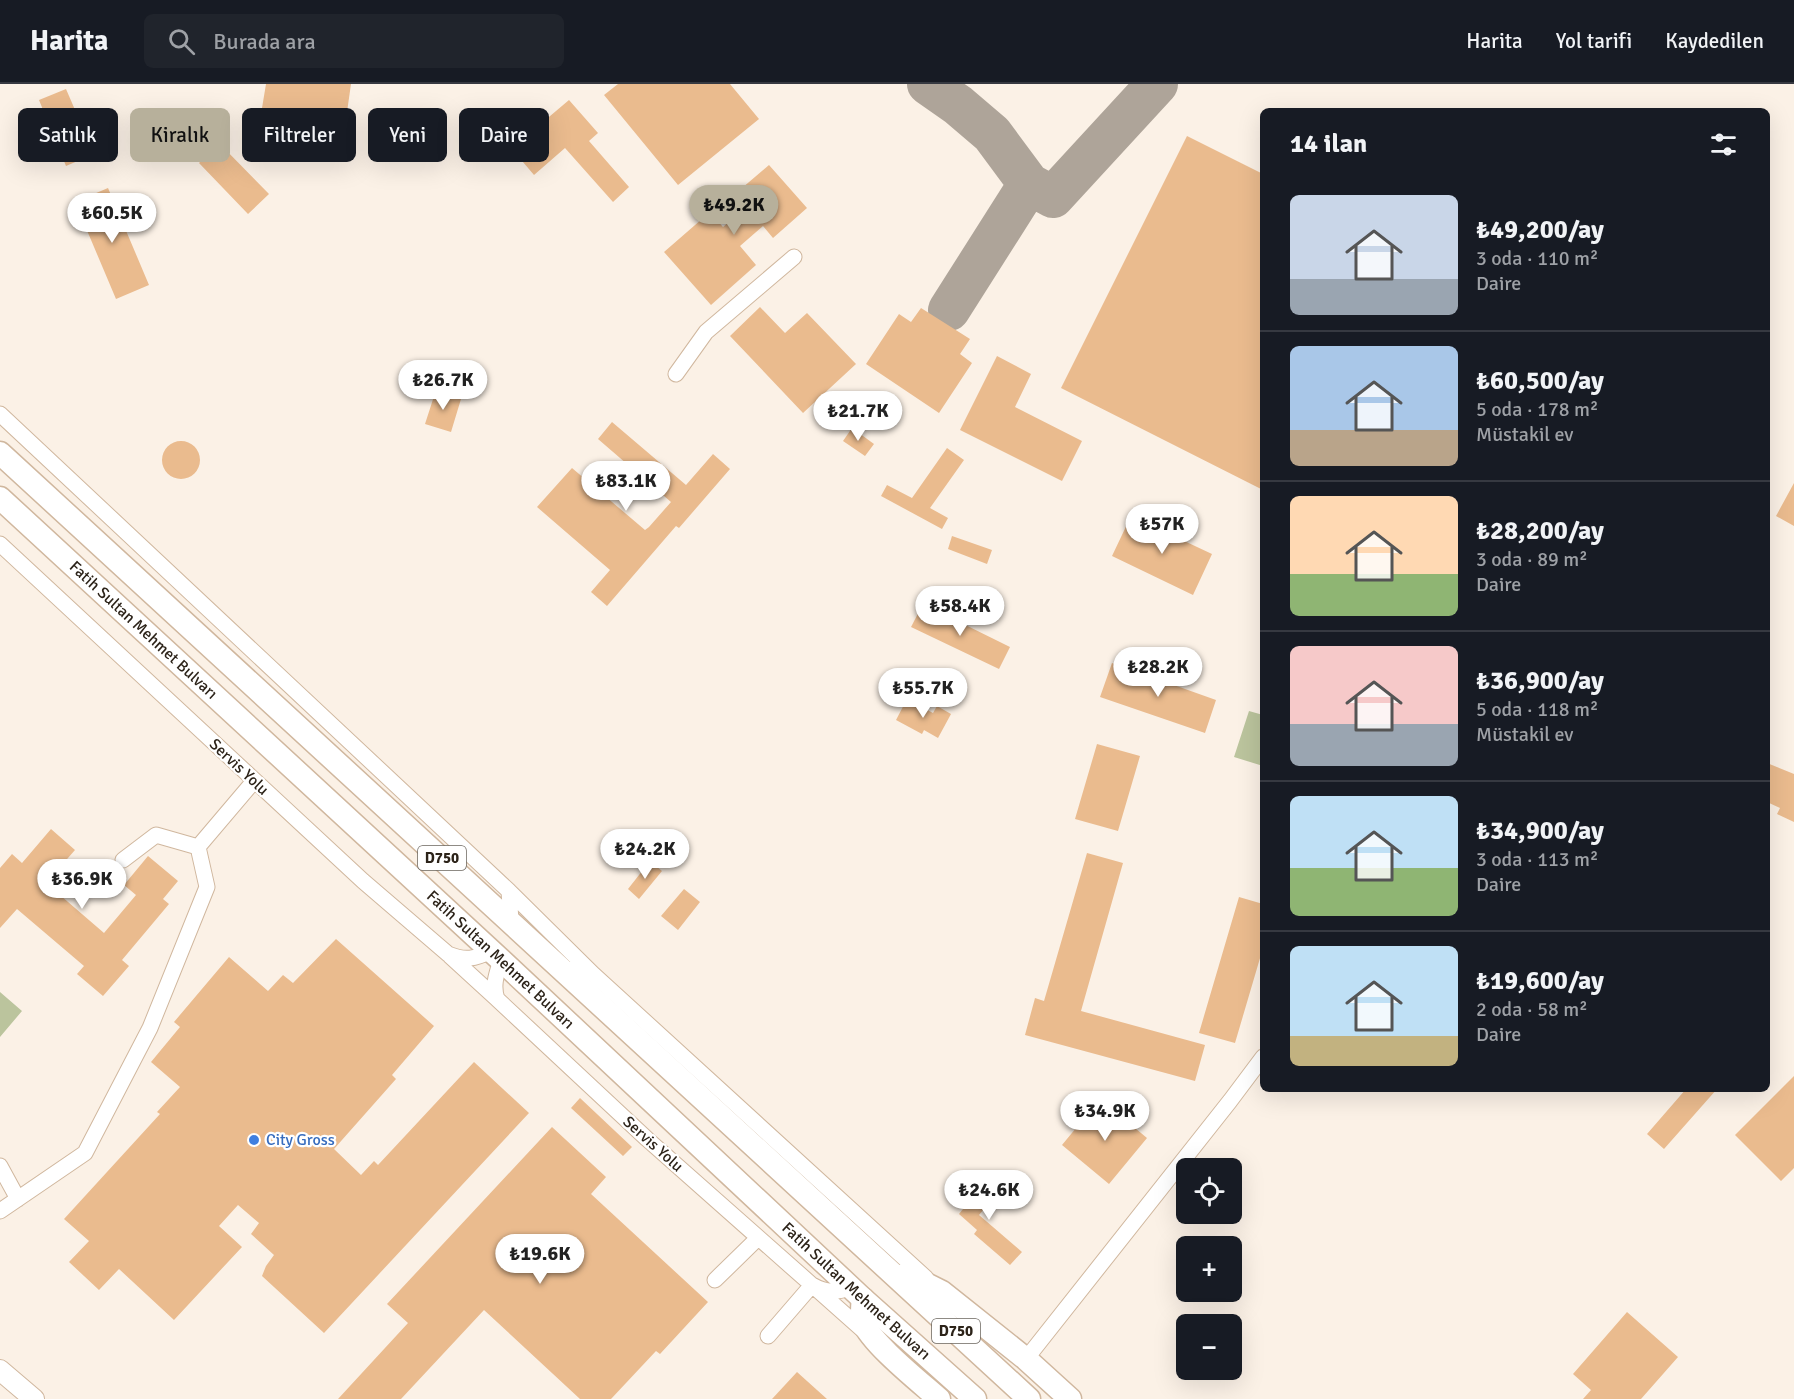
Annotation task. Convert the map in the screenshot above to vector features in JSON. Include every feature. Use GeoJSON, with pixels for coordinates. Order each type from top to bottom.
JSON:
{"type":"FeatureCollection","features":[{"type":"Feature","properties":{"kind":"highway","name":"Fatih Sultan Mehmet Bulvarı"},"geometry":{"type":"LineString","coordinates":[[0,453],[1029,1399]]}},
{"type":"Feature","properties":{"kind":"highway","name":"Fatih Sultan Mehmet Bulvarı"},"geometry":{"type":"LineString","coordinates":[[0,498],[857,1293],[975,1399]]}},
{"type":"Feature","properties":{"kind":"highway"},"geometry":{"type":"LineString","coordinates":[[883,1263],[942,1292],[1026,1359],[1070,1399]]}},
{"type":"Feature","properties":{"kind":"highway"},"geometry":{"type":"LineString","coordinates":[[857,1293],[864,1323],[874,1339],[939,1399]]}},
{"type":"Feature","properties":{"kind":"main road"},"geometry":{"type":"LineString","coordinates":[[0,1370],[34,1399]]}},
{"type":"Feature","properties":{"kind":"street"},"geometry":{"type":"LineString","coordinates":[[676,374],[706,332],[794,257]]}},
{"type":"Feature","properties":{"kind":"street"},"geometry":{"type":"LineString","coordinates":[[0,414],[509,891],[593,975],[942,1292]]}},
{"type":"Feature","properties":{"kind":"street","name":"Servis Yolu"},"geometry":{"type":"LineString","coordinates":[[0,544],[363,881],[448,954],[647,1139],[758,1238],[812,1285],[827,1292],[857,1293]]}},
{"type":"Feature","properties":{"kind":"street"},"geometry":{"type":"LineString","coordinates":[[198,847],[254,781]]}},
{"type":"Feature","properties":{"kind":"street"},"geometry":{"type":"LineString","coordinates":[[123,860],[156,835],[198,847]]}},
{"type":"Feature","properties":{"kind":"street"},"geometry":{"type":"LineString","coordinates":[[0,1211],[85,1153],[150,1028],[207,887],[198,847]]}},
{"type":"Feature","properties":{"kind":"street"},"geometry":{"type":"LineString","coordinates":[[509,891],[511,921]]}},
{"type":"Feature","properties":{"kind":"street"},"geometry":{"type":"LineString","coordinates":[[448,954],[461,959],[496,956],[495,993],[497,999]]}},
{"type":"Feature","properties":{"kind":"street","name":"Fatih Sultan Mehmet Bulvarı"},"geometry":{"type":"LineString","coordinates":[[560,968],[593,975]]}},
{"type":"Feature","properties":{"kind":"street"},"geometry":{"type":"LineString","coordinates":[[1026,1359],[1260,1061]]}},
{"type":"Feature","properties":{"kind":"street"},"geometry":{"type":"LineString","coordinates":[[0,1166],[18,1198]]}},
{"type":"Feature","properties":{"kind":"street"},"geometry":{"type":"LineString","coordinates":[[715,1281],[758,1238]]}},
{"type":"Feature","properties":{"kind":"street"},"geometry":{"type":"LineString","coordinates":[[768,1336],[812,1285],[891,1354]]}},
{"type":"Feature","properties":{"kind":"green space"},"geometry":{"type":"Polygon","coordinates":[[[1249,711],[1260,714],[1260,765],[1234,757],[1249,711]]]}},
{"type":"Feature","properties":{"kind":"green space"},"geometry":{"type":"Polygon","coordinates":[[[0,992],[22,1011],[0,1037],[0,992]]]}},
{"type":"Feature","properties":{"kind":"building"},"geometry":{"type":"Polygon","coordinates":[[[266,84],[351,84],[348,108],[262,108],[266,84]]]}},
{"type":"Feature","properties":{"kind":"building"},"geometry":{"type":"Polygon","coordinates":[[[618,84],[730,84],[759,119],[678,185],[604,95],[618,84]]]}},
{"type":"Feature","properties":{"kind":"building"},"geometry":{"type":"Polygon","coordinates":[[[66,89],[74,108],[42,108],[39,100],[66,89]]]}},
{"type":"Feature","properties":{"kind":"building"},"geometry":{"type":"Polygon","coordinates":[[[569,100],[598,133],[589,141],[629,187],[613,202],[565,148],[549,162],[549,117],[569,100]]]}},
{"type":"Feature","properties":{"kind":"building"},"geometry":{"type":"Polygon","coordinates":[[[1187,136],[1260,172],[1260,488],[1061,388],[1187,136]]]}},
{"type":"Feature","properties":{"kind":"building"},"geometry":{"type":"Polygon","coordinates":[[[230,154],[269,194],[248,214],[199,163],[230,162],[230,154]]]}},
{"type":"Feature","properties":{"kind":"building"},"geometry":{"type":"Polygon","coordinates":[[[523,162],[549,162],[534,175],[523,162]]]}},
{"type":"Feature","properties":{"kind":"building"},"geometry":{"type":"Polygon","coordinates":[[[769,165],[807,208],[773,238],[763,226],[740,246],[756,265],[711,305],[664,252],[710,212],[723,227],[746,207],[735,194],[769,165]]]}},
{"type":"Feature","properties":{"kind":"building"},"geometry":{"type":"Polygon","coordinates":[[[108,188],[149,285],[116,299],[75,202],[108,188]]]}},
{"type":"Feature","properties":{"kind":"building"},"geometry":{"type":"Polygon","coordinates":[[[760,307],[785,333],[807,313],[856,364],[803,413],[730,336],[760,307]]]}},
{"type":"Feature","properties":{"kind":"building"},"geometry":{"type":"Polygon","coordinates":[[[921,308],[970,339],[960,354],[972,363],[939,413],[866,364],[899,314],[911,322],[921,308]]]}},
{"type":"Feature","properties":{"kind":"building"},"geometry":{"type":"Polygon","coordinates":[[[997,356],[1031,374],[1015,407],[1082,441],[1062,481],[960,430],[997,356]]]}},
{"type":"Feature","properties":{"kind":"building"},"geometry":{"type":"Polygon","coordinates":[[[436,390],[461,399],[451,432],[425,424],[436,390]]]}},
{"type":"Feature","properties":{"kind":"building"},"geometry":{"type":"Polygon","coordinates":[[[612,422],[686,485],[713,454],[730,469],[679,528],[676,526],[607,606],[591,592],[610,570],[537,507],[572,468],[645,530],[649,527],[671,502],[598,439],[612,422]]]}},
{"type":"Feature","properties":{"kind":"building"},"geometry":{"type":"Polygon","coordinates":[[[852,428],[874,444],[865,456],[843,441],[852,428]]]}},
{"type":"Feature","properties":{"kind":"building"},"geometry":{"type":"Polygon","coordinates":[[[181,441],[194,447],[200,460],[194,473],[181,479],[168,473],[162,460],[168,447],[181,441]]]}},
{"type":"Feature","properties":{"kind":"building"},"geometry":{"type":"Polygon","coordinates":[[[947,448],[964,460],[930,508],[948,518],[942,529],[881,496],[887,485],[912,498],[947,448]]]}},
{"type":"Feature","properties":{"kind":"building"},"geometry":{"type":"Polygon","coordinates":[[[1794,483],[1794,526],[1776,516],[1794,483]]]}},
{"type":"Feature","properties":{"kind":"building"},"geometry":{"type":"Polygon","coordinates":[[[1131,516],[1212,554],[1193,595],[1112,556],[1131,516]]]}},
{"type":"Feature","properties":{"kind":"building"},"geometry":{"type":"Polygon","coordinates":[[[952,536],[992,550],[987,564],[948,549],[952,536]]]}},
{"type":"Feature","properties":{"kind":"building"},"geometry":{"type":"Polygon","coordinates":[[[923,604],[1010,647],[999,669],[911,627],[923,604]]]}},
{"type":"Feature","properties":{"kind":"building"},"geometry":{"type":"Polygon","coordinates":[[[1112,663],[1216,700],[1205,733],[1100,697],[1112,663]]]}},
{"type":"Feature","properties":{"kind":"building"},"geometry":{"type":"Polygon","coordinates":[[[907,699],[933,713],[937,706],[951,714],[938,738],[924,730],[922,734],[896,720],[907,699]]]}},
{"type":"Feature","properties":{"kind":"building"},"geometry":{"type":"Polygon","coordinates":[[[1097,744],[1140,756],[1118,831],[1075,819],[1097,744]]]}},
{"type":"Feature","properties":{"kind":"building"},"geometry":{"type":"Polygon","coordinates":[[[1770,764],[1794,774],[1794,822],[1777,814],[1780,808],[1770,803],[1770,764]]]}},
{"type":"Feature","properties":{"kind":"building"},"geometry":{"type":"Polygon","coordinates":[[[51,829],[75,850],[46,883],[104,933],[136,895],[124,885],[148,856],[178,881],[163,899],[169,904],[122,960],[129,966],[103,996],[77,974],[84,966],[17,909],[0,928],[0,868],[12,854],[22,863],[51,829]]]}},
{"type":"Feature","properties":{"kind":"building"},"geometry":{"type":"Polygon","coordinates":[[[1087,853],[1123,863],[1081,1011],[1205,1045],[1195,1081],[1025,1035],[1035,998],[1044,1001],[1087,853]]]}},
{"type":"Feature","properties":{"kind":"building"},"geometry":{"type":"Polygon","coordinates":[[[650,861],[662,871],[639,899],[628,889],[650,861]]]}},
{"type":"Feature","properties":{"kind":"building"},"geometry":{"type":"Polygon","coordinates":[[[684,889],[700,902],[678,930],[661,916],[684,889]]]}},
{"type":"Feature","properties":{"kind":"building"},"geometry":{"type":"Polygon","coordinates":[[[1239,897],[1260,903],[1260,958],[1235,1043],[1199,1033],[1239,897]]]}},
{"type":"Feature","properties":{"kind":"building","name":"City Gross"},"geometry":{"type":"Polygon","coordinates":[[[336,939],[434,1026],[392,1075],[396,1079],[334,1149],[361,1175],[374,1161],[378,1165],[474,1062],[529,1113],[324,1333],[262,1276],[274,1255],[251,1234],[259,1223],[238,1205],[219,1226],[242,1247],[174,1320],[119,1269],[99,1290],[69,1262],[89,1241],[64,1219],[160,1114],[157,1112],[180,1087],[151,1062],[180,1027],[174,1022],[229,957],[268,991],[283,975],[293,983],[336,939]]]}},
{"type":"Feature","properties":{"kind":"building"},"geometry":{"type":"Polygon","coordinates":[[[1794,1076],[1794,1168],[1781,1181],[1735,1135],[1794,1076]]]}},
{"type":"Feature","properties":{"kind":"building"},"geometry":{"type":"Polygon","coordinates":[[[1683,1092],[1714,1092],[1664,1149],[1647,1134],[1683,1092]]]}},
{"type":"Feature","properties":{"kind":"building"},"geometry":{"type":"Polygon","coordinates":[[[580,1098],[632,1147],[623,1156],[571,1108],[580,1098]]]}},
{"type":"Feature","properties":{"kind":"building"},"geometry":{"type":"Polygon","coordinates":[[[1100,1099],[1147,1138],[1109,1184],[1062,1145],[1100,1099]]]}},
{"type":"Feature","properties":{"kind":"building"},"geometry":{"type":"Polygon","coordinates":[[[552,1127],[606,1177],[591,1194],[708,1302],[660,1354],[656,1351],[611,1399],[580,1399],[484,1310],[401,1399],[338,1399],[408,1323],[387,1304],[552,1127]]]}},
{"type":"Feature","properties":{"kind":"building"},"geometry":{"type":"Polygon","coordinates":[[[991,1174],[1004,1185],[979,1215],[1022,1252],[1010,1265],[974,1234],[977,1230],[959,1214],[991,1174]]]}},
{"type":"Feature","properties":{"kind":"building"},"geometry":{"type":"Polygon","coordinates":[[[1627,1312],[1678,1357],[1641,1399],[1583,1399],[1591,1390],[1573,1374],[1627,1312]]]}},
{"type":"Feature","properties":{"kind":"building"},"geometry":{"type":"Polygon","coordinates":[[[797,1372],[827,1399],[772,1399],[797,1372]]]}},
{"type":"Feature","properties":{"kind":"taxiway"},"geometry":{"type":"LineString","coordinates":[[928,84],[958,105],[992,134],[1029,184],[1053,197],[1157,84]]}},
{"type":"Feature","properties":{"kind":"taxiway"},"geometry":{"type":"LineString","coordinates":[[949,310],[1029,184]]}},
{"type":"Feature","properties":{"kind":"place","name":"City Gross"},"geometry":{"type":"Point","coordinates":[254,1140]}}]}
